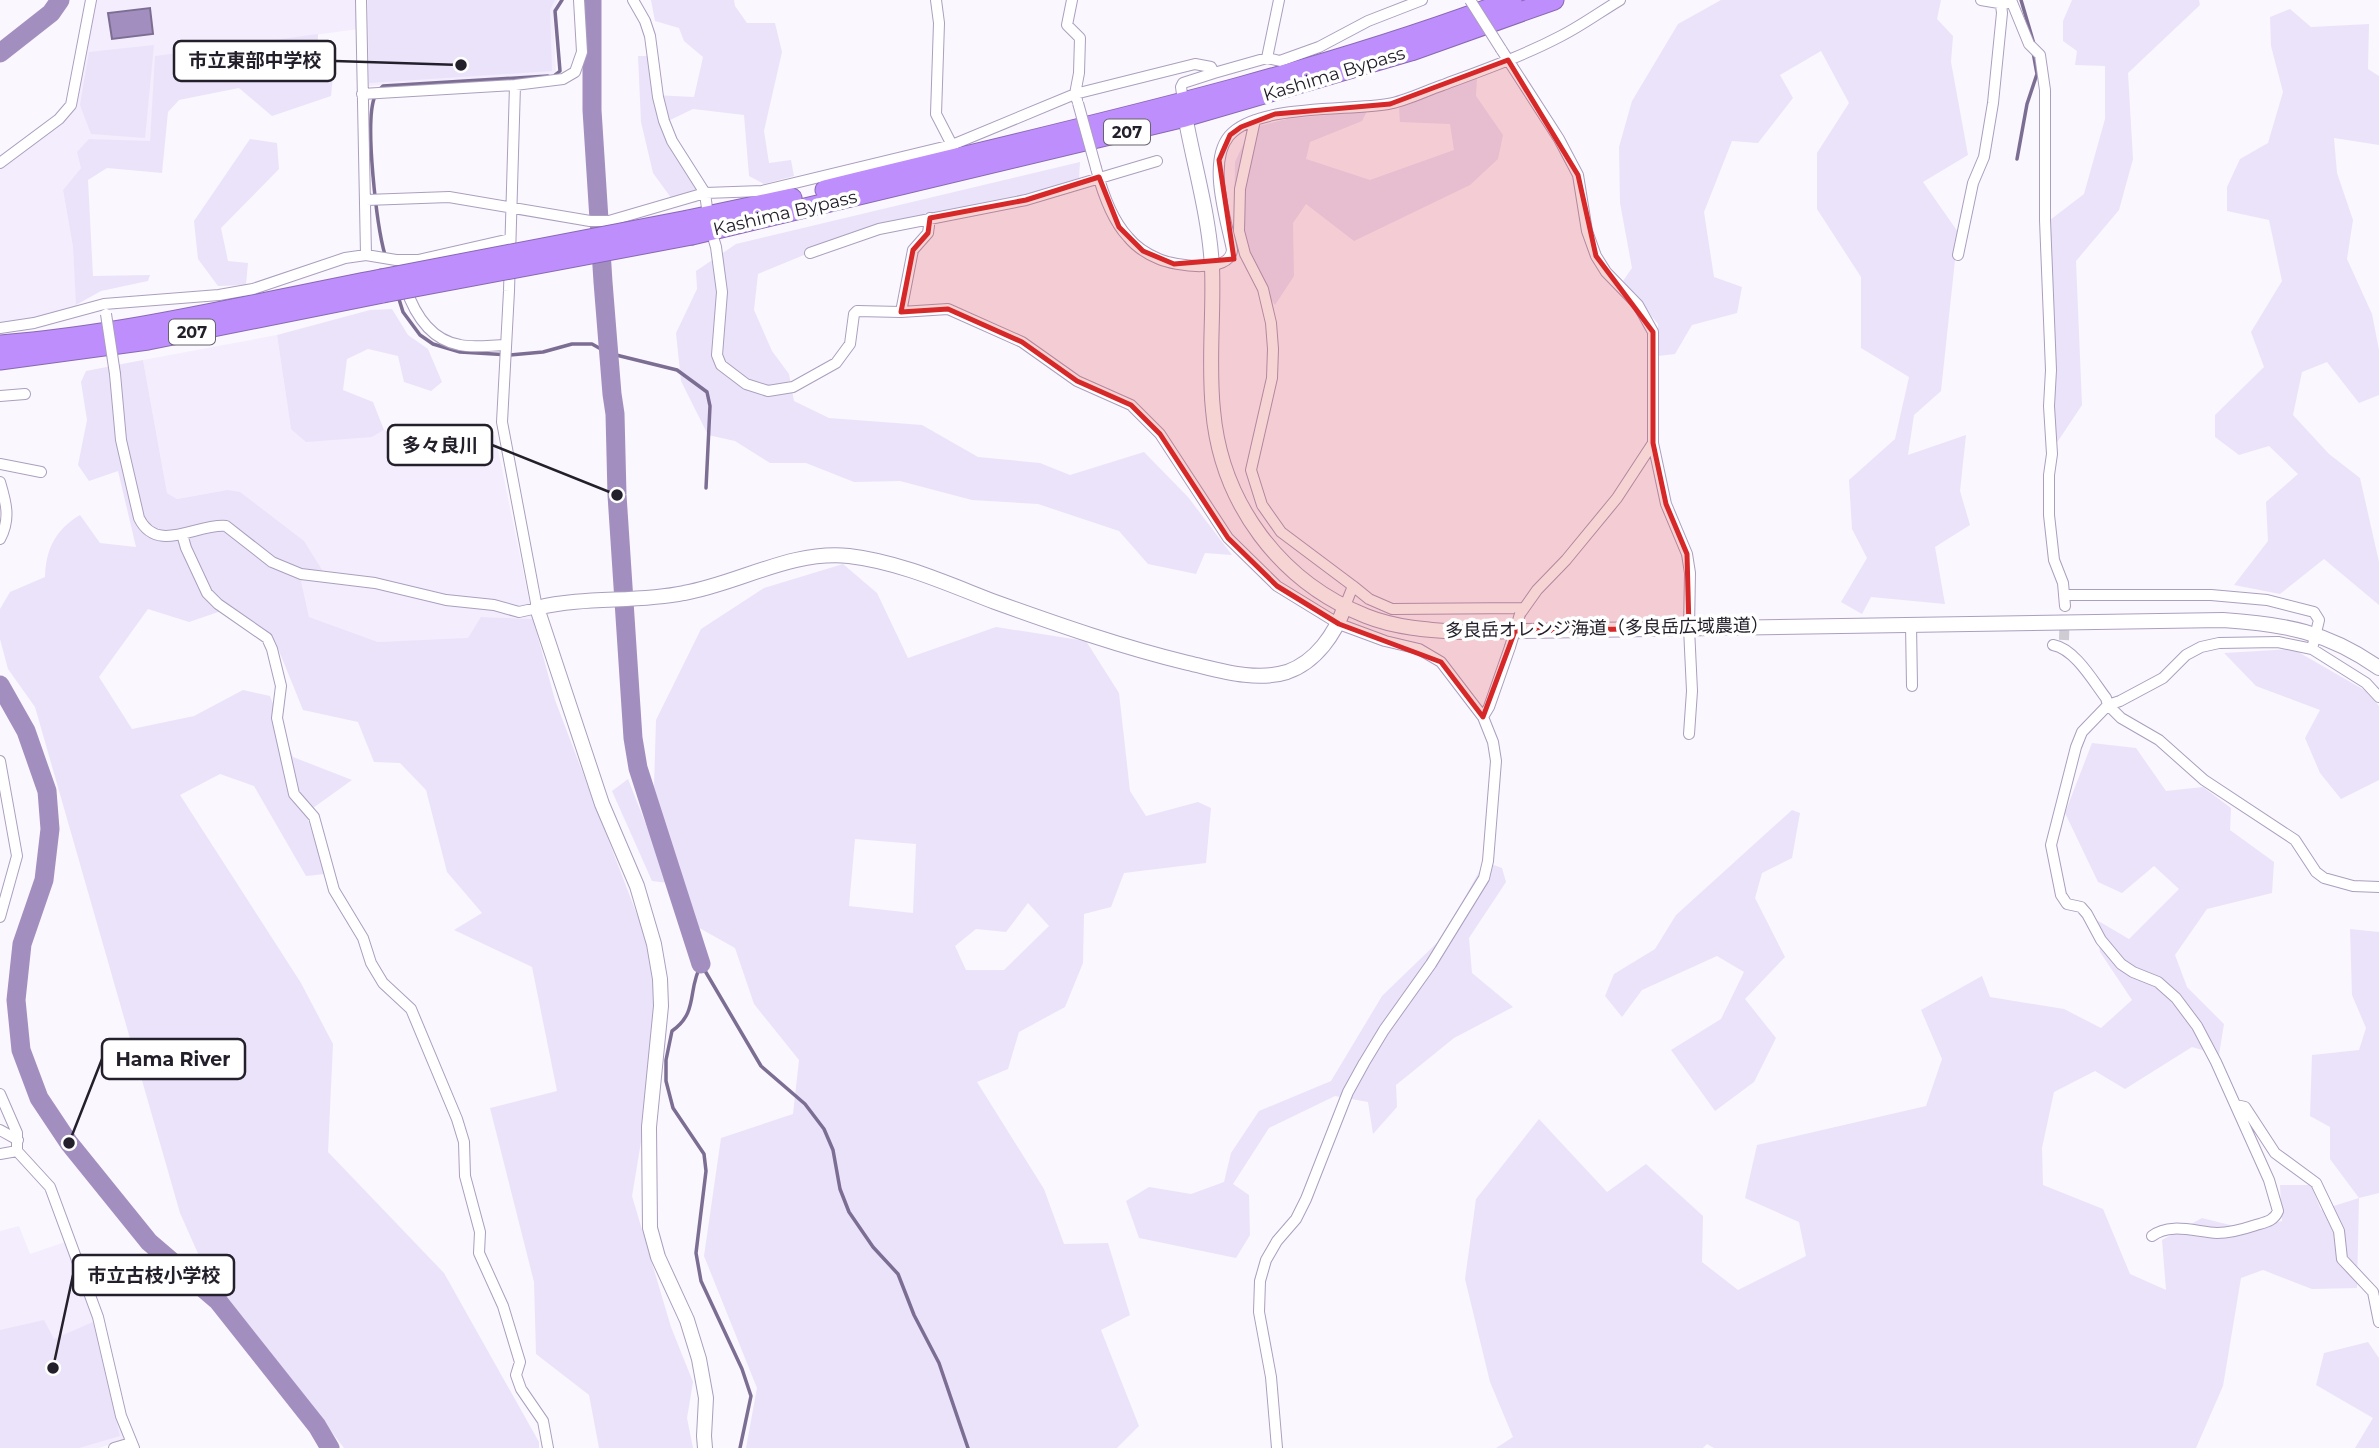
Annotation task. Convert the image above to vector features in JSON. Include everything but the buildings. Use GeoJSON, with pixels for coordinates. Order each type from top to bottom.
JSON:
{"type":"FeatureCollection","features":[{"type":"Feature","properties":{"kind":"highway","name":"Kashima Bypass"},"geometry":{"type":"LineString","coordinates":[[1184,109],[1512,0]]}},
{"type":"Feature","properties":{"kind":"highway","name":"Kashima Bypass"},"geometry":{"type":"LineString","coordinates":[[0,345],[117,330],[382,286],[700,225],[1184,109],[1295,87],[1411,51],[1554,0]]}},
{"type":"Feature","properties":{"kind":"highway","name":"Kashima Bypass"},"geometry":{"type":"LineString","coordinates":[[0,360],[148,340],[382,286]]}},
{"type":"Feature","properties":{"kind":"street"},"geometry":{"type":"LineString","coordinates":[[0,163],[59,119],[71,105],[91,0]]}},
{"type":"Feature","properties":{"kind":"street"},"geometry":{"type":"LineString","coordinates":[[361,0],[371,94],[366,255]]}},
{"type":"Feature","properties":{"kind":"street"},"geometry":{"type":"LineString","coordinates":[[371,94],[515,85],[563,79],[575,72],[582,52],[579,0]]}},
{"type":"Feature","properties":{"kind":"street"},"geometry":{"type":"LineString","coordinates":[[633,0],[650,36],[664,121],[672,141],[705,193],[700,225],[716,247],[722,292],[717,355],[721,365],[746,384],[768,391],[793,387],[836,363],[850,344],[854,314],[857,311],[947,309],[1022,342],[1077,381],[1131,405],[1160,434],[1228,538],[1277,586],[1339,624],[1385,641],[1419,649],[1441,662],[1483,717],[1493,742],[1496,761],[1488,861],[1484,878],[1431,964],[1364,1063],[1348,1092],[1306,1199],[1296,1219],[1277,1241],[1266,1260],[1260,1281],[1259,1312],[1271,1377],[1277,1448]]}},
{"type":"Feature","properties":{"kind":"street"},"geometry":{"type":"LineString","coordinates":[[936,0],[939,23],[936,114],[952,145]]}},
{"type":"Feature","properties":{"kind":"street"},"geometry":{"type":"LineString","coordinates":[[1072,0],[1067,25],[1080,38],[1076,98],[1097,172],[1119,227],[1143,251],[1174,264],[1212,265],[1232,257],[1219,180],[1221,148],[1230,135],[1255,120],[1275,114],[1390,104],[1508,60],[1562,36],[1620,0]]}},
{"type":"Feature","properties":{"kind":"street"},"geometry":{"type":"LineString","coordinates":[[1267,58],[1279,0]]}},
{"type":"Feature","properties":{"kind":"street"},"geometry":{"type":"LineString","coordinates":[[1184,109],[1181,87],[1183,83],[1267,58],[1280,61],[1319,47],[1368,21],[1422,0]]}},
{"type":"Feature","properties":{"kind":"street"},"geometry":{"type":"LineString","coordinates":[[1470,0],[1559,139],[1577,175],[1587,231],[1596,256],[1606,272],[1638,306],[1653,332],[1653,443],[1666,504],[1687,554],[1690,573],[1692,691],[1689,734]]}},
{"type":"Feature","properties":{"kind":"street"},"geometry":{"type":"LineString","coordinates":[[1981,0],[2008,3],[2018,13],[2043,63],[2051,370],[2049,406],[2052,453],[2049,515],[2054,560],[2065,600],[2199,595],[2267,600],[2314,612],[2319,620],[2312,649]]}},
{"type":"Feature","properties":{"kind":"street"},"geometry":{"type":"LineString","coordinates":[[1958,255],[1973,183],[1984,157],[2003,13],[2008,3]]}},
{"type":"Feature","properties":{"kind":"street"},"geometry":{"type":"LineString","coordinates":[[366,200],[449,197],[590,220],[609,220],[705,193],[762,191],[952,145],[1076,98],[1195,64],[1211,67],[1214,73]]}},
{"type":"Feature","properties":{"kind":"street"},"geometry":{"type":"LineString","coordinates":[[515,85],[502,422],[537,608],[602,804],[637,886],[654,944],[661,1006],[649,1127],[650,1228],[658,1257],[687,1320],[699,1359],[706,1398],[705,1448]]}},
{"type":"Feature","properties":{"kind":"street","name":"多良岳オレンジ海道（多良岳広域農道）"},"geometry":{"type":"LineString","coordinates":[[1184,109],[1203,193],[1212,265],[1213,411],[1224,467],[1250,524],[1284,565],[1320,593],[1368,617],[1398,625],[1460,632],[1911,624],[2223,621],[2268,623],[2317,634],[2356,652],[2379,668]]}},
{"type":"Feature","properties":{"kind":"street"},"geometry":{"type":"LineString","coordinates":[[1255,120],[1240,189],[1239,232],[1245,254],[1263,289],[1271,323],[1272,378],[1251,470],[1262,505],[1281,532],[1369,599],[1392,609],[1521,611]]}},
{"type":"Feature","properties":{"kind":"street"},"geometry":{"type":"LineString","coordinates":[[810,253],[879,229],[1026,200],[1097,172],[1157,160]]}},
{"type":"Feature","properties":{"kind":"street"},"geometry":{"type":"LineString","coordinates":[[901,312],[914,250],[928,233],[930,218]]}},
{"type":"Feature","properties":{"kind":"street"},"geometry":{"type":"LineString","coordinates":[[0,328],[105,309],[253,289],[345,258],[366,255],[396,260],[418,260],[510,239]]}},
{"type":"Feature","properties":{"kind":"street"},"geometry":{"type":"LineString","coordinates":[[396,260],[413,309],[433,333],[460,345],[506,345]]}},
{"type":"Feature","properties":{"kind":"street"},"geometry":{"type":"LineString","coordinates":[[105,309],[121,440],[143,526],[152,534],[170,537],[218,525],[226,526],[272,562],[301,573],[375,583],[446,600],[494,605],[519,612],[553,604],[683,594],[719,585],[793,559],[820,555],[846,556],[899,566],[1082,634],[1132,649],[1250,675],[1288,671],[1306,662],[1329,639],[1339,624],[1353,586]]}},
{"type":"Feature","properties":{"kind":"street"},"geometry":{"type":"LineString","coordinates":[[0,396],[25,394]]}},
{"type":"Feature","properties":{"kind":"street"},"geometry":{"type":"LineString","coordinates":[[1483,717],[1489,707],[1521,611],[1617,498],[1653,443]]}},
{"type":"Feature","properties":{"kind":"street"},"geometry":{"type":"LineString","coordinates":[[0,464],[41,472]]}},
{"type":"Feature","properties":{"kind":"street"},"geometry":{"type":"LineString","coordinates":[[0,482],[8,509],[5,530],[0,539]]}},
{"type":"Feature","properties":{"kind":"street"},"geometry":{"type":"LineString","coordinates":[[182,534],[207,593],[218,604],[267,638],[272,649],[281,686],[276,718],[294,794],[314,817],[334,890],[363,938],[372,963],[383,983],[411,1009],[457,1119],[464,1142],[465,1176],[480,1232],[480,1253],[503,1306],[520,1362],[516,1375],[521,1389],[544,1420],[548,1448]]}},
{"type":"Feature","properties":{"kind":"street"},"geometry":{"type":"LineString","coordinates":[[1911,624],[1912,686]]}},
{"type":"Feature","properties":{"kind":"street"},"geometry":{"type":"LineString","coordinates":[[2152,1236],[2179,1228],[2220,1233],[2239,1230],[2271,1221],[2277,1216],[2277,1204],[2236,1105],[2197,1026],[2176,998],[2158,982],[2121,964],[2101,940],[2087,914],[2081,907],[2067,904],[2062,895],[2051,845],[2082,732],[2108,705],[2163,678],[2186,655],[2201,647],[2219,643],[2278,642],[2312,649],[2366,683],[2379,697]]}},
{"type":"Feature","properties":{"kind":"street"},"geometry":{"type":"LineString","coordinates":[[2059,644],[2121,718],[2159,740],[2204,779],[2295,840],[2316,873],[2353,886],[2379,887]]}},
{"type":"Feature","properties":{"kind":"street"},"geometry":{"type":"LineString","coordinates":[[0,761],[17,856],[0,917]]}},
{"type":"Feature","properties":{"kind":"street"},"geometry":{"type":"LineString","coordinates":[[0,1094],[17,1146]]}},
{"type":"Feature","properties":{"kind":"street"},"geometry":{"type":"LineString","coordinates":[[2236,1105],[2245,1107],[2275,1153],[2316,1183],[2339,1231],[2342,1259],[2372,1292],[2379,1322]]}},
{"type":"Feature","properties":{"kind":"street"},"geometry":{"type":"LineString","coordinates":[[0,1130],[50,1186],[98,1317],[121,1416],[133,1446],[114,1448]]}},
{"type":"Feature","properties":{"kind":"street"},"geometry":{"type":"LineString","coordinates":[[0,1154],[17,1146]]}},
{"type":"Feature","properties":{"kind":"highlighted area"},"geometry":{"type":"Polygon","coordinates":[[[1508,60],[1578,175],[1596,256],[1653,332],[1653,443],[1666,504],[1687,554],[1689,628],[1515,631],[1483,717],[1441,662],[1339,624],[1277,586],[1228,538],[1160,434],[1131,405],[1077,381],[1022,342],[948,309],[901,312],[913,250],[928,233],[930,218],[1026,200],[1099,177],[1119,227],[1143,251],[1174,264],[1234,259],[1219,160],[1230,135],[1241,127],[1275,114],[1390,104],[1508,60]]]}},
{"type":"Feature","properties":{"kind":"shaded area"},"geometry":{"type":"Polygon","coordinates":[[[95,0],[558,0],[553,11],[556,74],[366,86],[366,28],[156,56],[150,142],[89,139],[81,168],[63,190],[73,247],[77,315],[32,329],[0,333],[0,161],[76,105],[95,0]]]}},
{"type":"Feature","properties":{"kind":"shaded area"},"geometry":{"type":"Polygon","coordinates":[[[368,0],[555,0],[550,10],[552,71],[369,83],[368,0]]]}},
{"type":"Feature","properties":{"kind":"shaded area"},"geometry":{"type":"Polygon","coordinates":[[[651,0],[734,0],[747,23],[775,23],[782,52],[764,131],[769,163],[791,160],[794,176],[764,184],[749,176],[744,115],[693,109],[668,121],[697,176],[697,202],[677,206],[653,173],[641,122],[638,56],[650,56],[654,95],[694,97],[703,57],[684,41],[679,28],[655,21],[651,0]]]}},
{"type":"Feature","properties":{"kind":"shaded area"},"geometry":{"type":"Polygon","coordinates":[[[1721,0],[1941,0],[1937,19],[1953,36],[1951,62],[1968,155],[1923,182],[1958,232],[1941,391],[1914,415],[1908,455],[1966,435],[1960,491],[1970,525],[1935,547],[1945,604],[1871,597],[1862,614],[1841,602],[1867,558],[1852,529],[1849,480],[1895,439],[1909,377],[1861,348],[1861,277],[1817,209],[1817,153],[1849,103],[1821,51],[1780,75],[1793,98],[1758,143],[1732,141],[1704,212],[1714,277],[1742,287],[1737,313],[1692,325],[1675,354],[1658,356],[1658,324],[1623,281],[1632,268],[1620,203],[1619,147],[1632,101],[1678,24],[1721,0]]]}},
{"type":"Feature","properties":{"kind":"shaded area"},"geometry":{"type":"Polygon","coordinates":[[[2072,0],[2199,0],[2200,5],[2128,73],[2133,159],[2119,210],[2076,261],[2082,405],[2054,447],[2050,220],[2084,194],[2105,119],[2105,66],[2075,65],[2077,51],[2063,41],[2063,21],[2072,0]]]}},
{"type":"Feature","properties":{"kind":"shaded area"},"geometry":{"type":"Polygon","coordinates":[[[150,8],[153,34],[112,39],[108,13],[150,8]]]}},
{"type":"Feature","properties":{"kind":"shaded area"},"geometry":{"type":"Polygon","coordinates":[[[2290,9],[2311,27],[2369,24],[2368,69],[2379,76],[2379,145],[2334,138],[2337,173],[2353,220],[2347,259],[2372,314],[2379,350],[2379,395],[2359,403],[2327,362],[2302,372],[2293,415],[2329,454],[2360,478],[2379,562],[2379,605],[2324,559],[2280,594],[2234,585],[2268,541],[2266,502],[2298,474],[2269,446],[2239,455],[2215,437],[2215,415],[2264,367],[2251,332],[2282,281],[2269,220],[2227,211],[2227,187],[2240,159],[2268,143],[2283,92],[2271,46],[2270,17],[2290,9]]]}},
{"type":"Feature","properties":{"kind":"shaded area"},"geometry":{"type":"Polygon","coordinates":[[[318,34],[317,67],[333,76],[331,96],[272,116],[239,88],[179,100],[168,112],[162,173],[107,168],[88,180],[93,276],[150,275],[148,281],[101,291],[76,305],[73,247],[63,190],[81,168],[77,152],[89,139],[150,141],[155,56],[318,34]]]}},
{"type":"Feature","properties":{"kind":"shaded area"},"geometry":{"type":"Polygon","coordinates":[[[154,45],[145,138],[91,134],[80,105],[89,52],[154,45]]]}},
{"type":"Feature","properties":{"kind":"shaded area"},"geometry":{"type":"Polygon","coordinates":[[[1477,77],[1476,96],[1503,135],[1498,159],[1470,185],[1354,241],[1306,204],[1293,223],[1294,276],[1275,305],[1246,266],[1234,224],[1235,162],[1251,128],[1287,119],[1367,111],[1362,121],[1310,142],[1306,159],[1370,180],[1454,150],[1450,124],[1400,122],[1399,108],[1477,77]]]}},
{"type":"Feature","properties":{"kind":"shaded area"},"geometry":{"type":"Polygon","coordinates":[[[250,139],[277,143],[279,169],[221,228],[228,261],[248,263],[246,285],[218,286],[198,259],[194,221],[250,139]]]}},
{"type":"Feature","properties":{"kind":"shaded area"},"geometry":{"type":"Polygon","coordinates":[[[1080,162],[1079,179],[1026,205],[850,236],[758,274],[754,310],[772,351],[789,374],[794,401],[829,418],[922,425],[978,457],[1040,463],[1070,475],[1144,452],[1188,497],[1232,555],[1205,553],[1196,574],[1148,564],[1119,531],[1038,504],[972,500],[900,481],[854,482],[806,463],[770,463],[735,441],[708,435],[681,381],[676,333],[697,289],[696,271],[736,244],[1080,162]]]}},
{"type":"Feature","properties":{"kind":"shaded area"},"geometry":{"type":"Polygon","coordinates":[[[392,309],[408,335],[428,349],[442,382],[431,391],[404,382],[398,356],[368,349],[347,359],[343,390],[373,402],[384,430],[372,437],[306,442],[291,429],[277,335],[370,310],[392,309]]]}},
{"type":"Feature","properties":{"kind":"shaded area"},"geometry":{"type":"Polygon","coordinates":[[[277,335],[291,429],[372,437],[384,430],[495,435],[533,619],[482,617],[469,639],[378,642],[309,617],[301,581],[323,574],[227,490],[177,499],[167,493],[143,360],[277,335]]]}},
{"type":"Feature","properties":{"kind":"shaded area"},"geometry":{"type":"Polygon","coordinates":[[[143,360],[167,493],[177,499],[227,490],[240,492],[304,541],[324,573],[301,581],[309,617],[378,642],[468,638],[481,617],[533,619],[555,700],[660,975],[644,1124],[632,1196],[671,1327],[693,1382],[687,1418],[693,1448],[599,1448],[589,1395],[536,1354],[534,1282],[490,1108],[557,1091],[532,967],[454,930],[482,913],[447,872],[426,790],[400,763],[374,762],[358,722],[303,710],[275,641],[230,608],[189,622],[148,609],[99,677],[132,729],[194,716],[243,690],[270,696],[293,757],[352,780],[306,813],[325,874],[306,876],[254,786],[220,774],[180,795],[301,983],[333,1044],[328,1152],[444,1273],[539,1442],[539,1448],[344,1448],[204,1267],[180,1213],[35,707],[8,669],[0,639],[0,609],[10,592],[45,577],[50,549],[58,534],[71,521],[80,515],[100,543],[136,547],[118,471],[89,481],[78,465],[87,420],[81,382],[86,371],[143,360]]]}},
{"type":"Feature","properties":{"kind":"shaded area"},"geometry":{"type":"Polygon","coordinates":[[[843,564],[877,593],[908,658],[996,627],[1086,641],[1119,693],[1130,791],[1146,816],[1198,802],[1211,808],[1206,863],[1124,873],[1111,907],[1084,914],[1083,963],[1065,1007],[1019,1032],[1008,1069],[977,1082],[1044,1189],[1064,1244],[1108,1243],[1130,1315],[1101,1330],[1139,1426],[1117,1448],[746,1448],[757,1388],[704,1256],[721,1138],[793,1114],[799,1060],[754,1004],[735,948],[694,925],[654,787],[656,720],[701,629],[764,588],[843,564]],[[855,839],[849,906],[913,913],[916,844],[855,839]],[[1028,903],[1006,932],[976,929],[955,946],[966,970],[1004,970],[1049,926],[1028,903]]]}},
{"type":"Feature","properties":{"kind":"shaded area"},"geometry":{"type":"Polygon","coordinates":[[[2293,649],[2366,691],[2379,706],[2379,780],[2341,799],[2320,773],[2305,738],[2320,710],[2256,686],[2224,653],[2293,649]]]}},
{"type":"Feature","properties":{"kind":"shaded area"},"geometry":{"type":"Polygon","coordinates":[[[2092,743],[2136,748],[2166,791],[2203,787],[2231,808],[2230,830],[2274,862],[2272,893],[2207,909],[2175,955],[2187,987],[2224,1024],[2219,1055],[2192,1047],[2125,1089],[2095,1071],[2054,1092],[2042,1148],[2043,1185],[2103,1209],[2130,1274],[2166,1290],[2162,1240],[2202,1218],[2250,1230],[2282,1221],[2280,1185],[2311,1185],[2321,1210],[2359,1198],[2357,1288],[2312,1289],[2263,1270],[2241,1278],[2223,1386],[2196,1448],[1714,1448],[1707,1444],[1703,1448],[1496,1448],[1513,1437],[1490,1382],[1465,1279],[1476,1199],[1539,1119],[1607,1192],[1646,1164],[1703,1216],[1702,1262],[1738,1290],[1806,1256],[1799,1222],[1745,1198],[1757,1145],[1926,1106],[1942,1059],[1921,1010],[1982,976],[1990,997],[2064,1009],[2101,1028],[2132,1000],[2100,952],[2095,919],[2129,939],[2179,889],[2154,866],[2122,893],[2098,882],[2065,813],[2092,743]]]}},
{"type":"Feature","properties":{"kind":"shaded area"},"geometry":{"type":"Polygon","coordinates":[[[628,779],[669,883],[652,881],[612,791],[628,779]]]}},
{"type":"Feature","properties":{"kind":"shaded area"},"geometry":{"type":"Polygon","coordinates":[[[1792,810],[1800,813],[1792,858],[1762,873],[1755,898],[1785,957],[1745,999],[1776,1038],[1754,1082],[1715,1111],[1671,1050],[1721,1019],[1744,972],[1717,956],[1642,990],[1622,1017],[1605,996],[1614,974],[1655,949],[1676,915],[1792,810]]]}},
{"type":"Feature","properties":{"kind":"shaded area"},"geometry":{"type":"Polygon","coordinates":[[[1491,864],[1502,868],[1506,882],[1469,938],[1472,973],[1513,1007],[1454,1038],[1396,1085],[1397,1107],[1373,1134],[1368,1102],[1335,1096],[1269,1128],[1233,1184],[1249,1195],[1250,1235],[1236,1258],[1139,1238],[1126,1201],[1149,1187],[1191,1194],[1224,1182],[1231,1153],[1259,1111],[1331,1081],[1382,996],[1443,937],[1480,870],[1491,864]]]}},
{"type":"Feature","properties":{"kind":"shaded area"},"geometry":{"type":"Polygon","coordinates":[[[2350,929],[2379,932],[2379,1193],[2359,1198],[2330,1159],[2330,1127],[2310,1116],[2312,1055],[2359,1050],[2366,1028],[2352,995],[2350,929]]]}},
{"type":"Feature","properties":{"kind":"shaded area"},"geometry":{"type":"Polygon","coordinates":[[[19,1226],[30,1254],[65,1242],[95,1318],[124,1440],[99,1448],[0,1448],[0,1231],[19,1226]]]}},
{"type":"Feature","properties":{"kind":"shaded area"},"geometry":{"type":"Polygon","coordinates":[[[44,1320],[54,1339],[93,1322],[120,1436],[79,1448],[0,1448],[0,1330],[44,1320]]]}},
{"type":"Feature","properties":{"kind":"shaded area"},"geometry":{"type":"Polygon","coordinates":[[[2368,1342],[2379,1358],[2379,1448],[2355,1448],[2373,1418],[2316,1385],[2324,1353],[2368,1342]]]}},
{"type":"Feature","properties":{"kind":"waterway"},"geometry":{"type":"LineString","coordinates":[[0,53],[51,13],[60,0]]}},
{"type":"Feature","properties":{"kind":"waterway"},"geometry":{"type":"LineString","coordinates":[[555,75],[560,71],[555,11],[562,0]]}},
{"type":"Feature","properties":{"kind":"waterway"},"geometry":{"type":"LineString","coordinates":[[592,0],[592,110],[615,414],[617,495],[633,738],[638,768],[701,964]]}},
{"type":"Feature","properties":{"kind":"waterway"},"geometry":{"type":"LineString","coordinates":[[2021,0],[2034,44]]}},
{"type":"Feature","properties":{"kind":"waterway"},"geometry":{"type":"LineString","coordinates":[[2017,159],[2027,104],[2037,74],[2033,52]]}},
{"type":"Feature","properties":{"kind":"waterway"},"geometry":{"type":"LineString","coordinates":[[379,90],[383,86],[548,76]]}},
{"type":"Feature","properties":{"kind":"waterway"},"geometry":{"type":"LineString","coordinates":[[375,96],[371,150],[375,199],[385,255]]}},
{"type":"Feature","properties":{"kind":"waterway"},"geometry":{"type":"LineString","coordinates":[[398,296],[403,312],[420,335],[433,344],[460,352],[510,355],[543,352],[572,344],[592,344],[608,353],[677,370],[707,392],[710,406],[706,488]]}},
{"type":"Feature","properties":{"kind":"waterway"},"geometry":{"type":"LineString","coordinates":[[0,685],[26,731],[47,791],[50,829],[44,880],[22,944],[16,1000],[21,1050],[39,1098],[69,1143],[149,1242],[218,1301],[317,1426],[330,1448]]}},
{"type":"Feature","properties":{"kind":"waterway"},"geometry":{"type":"LineString","coordinates":[[701,964],[761,1066],[805,1104],[824,1129],[833,1150],[840,1189],[849,1212],[873,1247],[898,1274],[914,1315],[939,1363],[968,1448]]}},
{"type":"Feature","properties":{"kind":"waterway"},"geometry":{"type":"LineString","coordinates":[[701,965],[686,1016],[672,1031],[666,1060],[666,1081],[673,1108],[704,1154],[706,1171],[696,1253],[701,1281],[742,1369],[751,1396],[740,1448]]}},
{"type":"Feature","properties":{"kind":"tunnel"},"geometry":{"type":"LineString","coordinates":[[2064,640],[2065,606]]}},
{"type":"Feature","properties":{"kind":"place","name":"市立東部中学校"},"geometry":{"type":"Point","coordinates":[461,65]}},
{"type":"Feature","properties":{"kind":"place","name":"多々良川"},"geometry":{"type":"Point","coordinates":[617,495]}},
{"type":"Feature","properties":{"kind":"place","name":"Hama River"},"geometry":{"type":"Point","coordinates":[69,1143]}},
{"type":"Feature","properties":{"kind":"place","name":"市立古枝小学校"},"geometry":{"type":"Point","coordinates":[53,1368]}}]}
